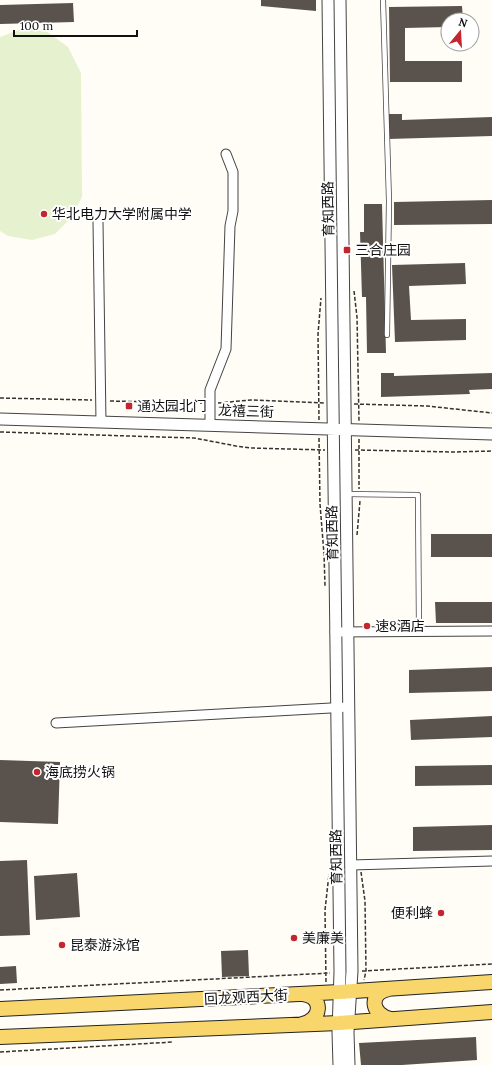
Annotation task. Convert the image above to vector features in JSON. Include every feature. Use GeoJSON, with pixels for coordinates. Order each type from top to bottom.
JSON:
{"type":"FeatureCollection","features":[{"type":"Feature","properties":{"kind":"main road","name":"回龙观西大街"},"geometry":{"type":"LineString","coordinates":[[0,1009],[345,992],[492,982]]}},
{"type":"Feature","properties":{"kind":"main road"},"geometry":{"type":"LineString","coordinates":[[392,988],[379,993],[375,1005],[381,1015],[394,1019]]}},
{"type":"Feature","properties":{"kind":"main road"},"geometry":{"type":"LineString","coordinates":[[298,994],[305,994],[313,998],[317,1003],[318,1008],[316,1015],[312,1020],[306,1023],[298,1024]]}},
{"type":"Feature","properties":{"kind":"main road","name":"回龙观西大街"},"geometry":{"type":"LineString","coordinates":[[0,1037],[344,1022],[492,1012]]}},
{"type":"Feature","properties":{"kind":"street","name":"育知西路"},"geometry":{"type":"LineString","coordinates":[[328,0],[336,708],[345,992],[344,1022],[339,1065]]}},
{"type":"Feature","properties":{"kind":"street","name":"育知西路"},"geometry":{"type":"LineString","coordinates":[[340,0],[352,972],[345,992]]}},
{"type":"Feature","properties":{"kind":"street"},"geometry":{"type":"LineString","coordinates":[[210,425],[210,390],[226,349],[230,226],[233,211],[233,172],[226,154]]}},
{"type":"Feature","properties":{"kind":"street"},"geometry":{"type":"LineString","coordinates":[[98,222],[100,422]]}},
{"type":"Feature","properties":{"kind":"street","name":"龙禧三街"},"geometry":{"type":"LineString","coordinates":[[0,419],[492,434]]}},
{"type":"Feature","properties":{"kind":"street"},"geometry":{"type":"LineString","coordinates":[[335,632],[492,631]]}},
{"type":"Feature","properties":{"kind":"street"},"geometry":{"type":"LineString","coordinates":[[56,723],[349,707]]}},
{"type":"Feature","properties":{"kind":"street"},"geometry":{"type":"LineString","coordinates":[[351,865],[492,862]]}},
{"type":"Feature","properties":{"kind":"street","name":"育知西路"},"geometry":{"type":"LineString","coordinates":[[344,1022],[349,1065]]}},
{"type":"Feature","properties":{"kind":"lane"},"geometry":{"type":"LineString","coordinates":[[383,0],[389,201],[388,334]]}},
{"type":"Feature","properties":{"kind":"lane"},"geometry":{"type":"LineString","coordinates":[[346,494],[418,495],[419,632]]}},
{"type":"Feature","properties":{"kind":"path"},"geometry":{"type":"LineString","coordinates":[[0,398],[210,403],[239,400],[311,402]]}},
{"type":"Feature","properties":{"kind":"path"},"geometry":{"type":"LineString","coordinates":[[368,404],[427,406],[492,413]]}},
{"type":"Feature","properties":{"kind":"path"},"geometry":{"type":"LineString","coordinates":[[0,432],[194,438],[252,448],[311,449]]}},
{"type":"Feature","properties":{"kind":"path"},"geometry":{"type":"LineString","coordinates":[[365,451],[455,452],[492,450]]}},
{"type":"Feature","properties":{"kind":"path"},"geometry":{"type":"LineString","coordinates":[[374,970],[492,964]]}},
{"type":"Feature","properties":{"kind":"path"},"geometry":{"type":"LineString","coordinates":[[0,990],[324,973]]}},
{"type":"Feature","properties":{"kind":"path"},"geometry":{"type":"LineString","coordinates":[[0,1052],[174,1042]]}},
{"type":"Feature","properties":{"kind":"green space"},"geometry":{"type":"Polygon","coordinates":[[[22,29],[46,31],[68,47],[81,73],[82,197],[72,217],[55,234],[32,240],[8,236],[0,231],[0,37],[22,29]]]}},
{"type":"Feature","properties":{"kind":"building"},"geometry":{"type":"Polygon","coordinates":[[[261,0],[316,0],[316,11],[261,6],[261,0]]]}},
{"type":"Feature","properties":{"kind":"building"},"geometry":{"type":"Polygon","coordinates":[[[73,3],[74,22],[0,24],[0,5],[73,3]]]}},
{"type":"Feature","properties":{"kind":"building"},"geometry":{"type":"Polygon","coordinates":[[[462,6],[462,12],[440,12],[440,27],[405,28],[405,61],[462,61],[462,82],[390,82],[389,7],[462,6]]]}},
{"type":"Feature","properties":{"kind":"building"},"geometry":{"type":"Polygon","coordinates":[[[388,114],[402,114],[402,120],[492,117],[492,136],[388,139],[388,114]]]}},
{"type":"Feature","properties":{"kind":"building"},"geometry":{"type":"Polygon","coordinates":[[[492,200],[492,224],[394,225],[394,202],[492,200]]]}},
{"type":"Feature","properties":{"kind":"building"},"geometry":{"type":"Polygon","coordinates":[[[364,204],[382,204],[386,353],[367,353],[366,297],[362,297],[360,232],[364,232],[364,204]]]}},
{"type":"Feature","properties":{"kind":"building"},"geometry":{"type":"Polygon","coordinates":[[[465,263],[466,284],[409,286],[411,320],[466,319],[466,340],[395,342],[392,265],[465,263]]]}},
{"type":"Feature","properties":{"kind":"building"},"geometry":{"type":"Polygon","coordinates":[[[381,373],[394,373],[394,376],[492,373],[492,389],[469,390],[470,394],[381,397],[381,373]]]}},
{"type":"Feature","properties":{"kind":"building"},"geometry":{"type":"Polygon","coordinates":[[[431,534],[492,534],[492,557],[431,557],[431,534]]]}},
{"type":"Feature","properties":{"kind":"building"},"geometry":{"type":"Polygon","coordinates":[[[435,602],[492,602],[492,623],[436,623],[435,602]]]}},
{"type":"Feature","properties":{"kind":"building"},"geometry":{"type":"Polygon","coordinates":[[[492,667],[492,691],[409,693],[409,670],[492,667]]]}},
{"type":"Feature","properties":{"kind":"building"},"geometry":{"type":"Polygon","coordinates":[[[492,716],[492,737],[411,740],[410,720],[492,716]]]}},
{"type":"Feature","properties":{"kind":"building"},"geometry":{"type":"Polygon","coordinates":[[[0,760],[60,762],[58,824],[0,822],[0,760]]]}},
{"type":"Feature","properties":{"kind":"building"},"geometry":{"type":"Polygon","coordinates":[[[492,765],[492,785],[415,786],[415,766],[492,765]]]}},
{"type":"Feature","properties":{"kind":"building"},"geometry":{"type":"Polygon","coordinates":[[[492,825],[492,850],[413,851],[413,827],[492,825]]]}},
{"type":"Feature","properties":{"kind":"building"},"geometry":{"type":"Polygon","coordinates":[[[27,860],[30,935],[0,936],[0,861],[27,860]]]}},
{"type":"Feature","properties":{"kind":"building"},"geometry":{"type":"Polygon","coordinates":[[[77,873],[80,917],[36,920],[34,876],[77,873]]]}},
{"type":"Feature","properties":{"kind":"building"},"geometry":{"type":"Polygon","coordinates":[[[248,950],[249,976],[222,977],[221,951],[248,950]]]}},
{"type":"Feature","properties":{"kind":"building"},"geometry":{"type":"Polygon","coordinates":[[[16,966],[17,983],[0,984],[0,967],[16,966]]]}},
{"type":"Feature","properties":{"kind":"building"},"geometry":{"type":"Polygon","coordinates":[[[476,1037],[477,1060],[402,1065],[361,1065],[359,1043],[476,1037]]]}},
{"type":"Feature","properties":{"kind":"place","name":"华北电力大学附属中学"},"geometry":{"type":"Point","coordinates":[44,214]}},
{"type":"Feature","properties":{"kind":"place","name":"三合庄园"},"geometry":{"type":"Point","coordinates":[347,250]}},
{"type":"Feature","properties":{"kind":"place","name":"通达园北门"},"geometry":{"type":"Point","coordinates":[129,406]}},
{"type":"Feature","properties":{"kind":"place","name":"速8酒店"},"geometry":{"type":"Point","coordinates":[367,626]}},
{"type":"Feature","properties":{"kind":"place","name":"海底捞火锅"},"geometry":{"type":"Point","coordinates":[37,772]}},
{"type":"Feature","properties":{"kind":"place","name":"便利蜂"},"geometry":{"type":"Point","coordinates":[441,913]}},
{"type":"Feature","properties":{"kind":"place","name":"美廉美"},"geometry":{"type":"Point","coordinates":[294,938]}},
{"type":"Feature","properties":{"kind":"place","name":"昆泰游泳馆"},"geometry":{"type":"Point","coordinates":[62,945]}}]}
